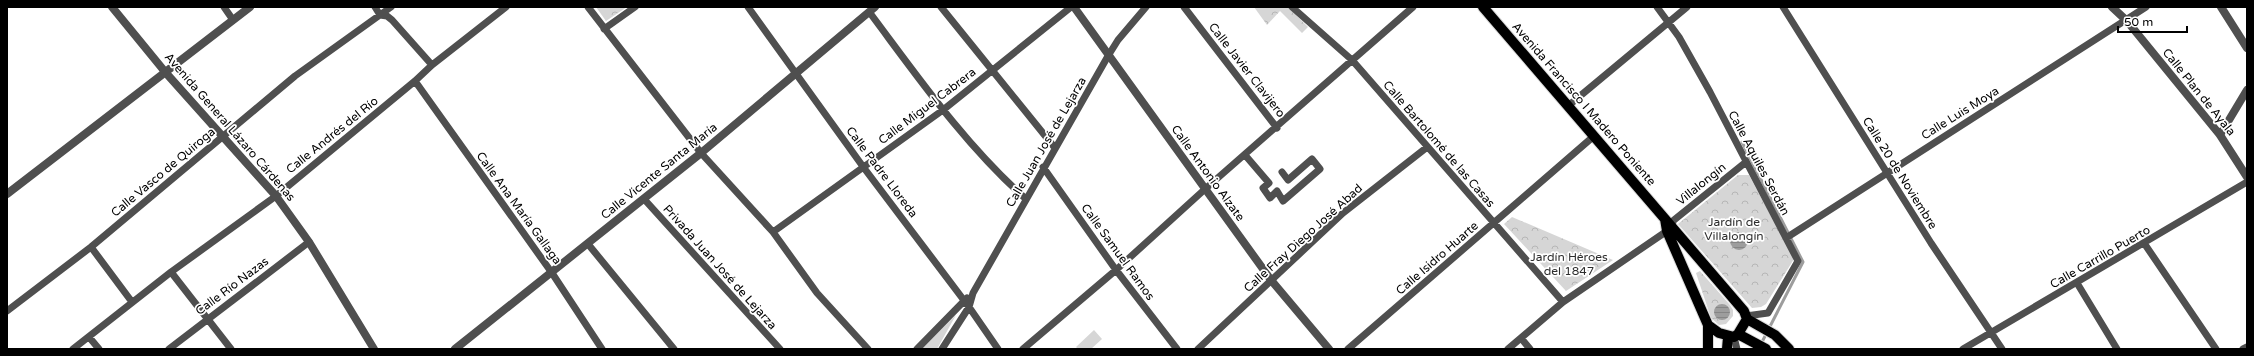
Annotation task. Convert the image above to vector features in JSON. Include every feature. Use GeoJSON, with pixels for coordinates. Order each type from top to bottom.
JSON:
{"type":"FeatureCollection","features":[{"type":"Feature","properties":{"kind":"main road","name":"Avenida Francisco I Madero Poniente"},"geometry":{"type":"LineString","coordinates":[[1483,7],[1744,311],[1747,318]]}},
{"type":"Feature","properties":{"kind":"main road"},"geometry":{"type":"LineString","coordinates":[[1668,224],[1708,325],[1708,349]]}},
{"type":"Feature","properties":{"kind":"main road"},"geometry":{"type":"LineString","coordinates":[[1727,349],[1733,336],[1747,318],[1775,335],[1789,349]]}},
{"type":"Feature","properties":{"kind":"main road"},"geometry":{"type":"LineString","coordinates":[[1708,325],[1766,349]]}},
{"type":"Feature","properties":{"kind":"street","name":"Avenida General Lázaro Cárdenas"},"geometry":{"type":"LineString","coordinates":[[112,7],[166,73],[276,196],[309,242],[374,349]]}},
{"type":"Feature","properties":{"kind":"street"},"geometry":{"type":"LineString","coordinates":[[224,7],[233,20]]}},
{"type":"Feature","properties":{"kind":"street"},"geometry":{"type":"LineString","coordinates":[[7,194],[250,7]]}},
{"type":"Feature","properties":{"kind":"street"},"geometry":{"type":"LineString","coordinates":[[375,7],[380,14],[387,16],[392,20],[432,65]]}},
{"type":"Feature","properties":{"kind":"street","name":"Calle Vasco de Quiroga"},"geometry":{"type":"LineString","coordinates":[[7,311],[91,247],[295,76],[391,7]]}},
{"type":"Feature","properties":{"kind":"street","name":"Calle Andrés del Río"},"geometry":{"type":"LineString","coordinates":[[73,349],[132,302],[276,196],[415,81],[432,65],[506,7]]}},
{"type":"Feature","properties":{"kind":"street"},"geometry":{"type":"LineString","coordinates":[[588,7],[701,152],[774,232],[817,293],[868,349]]}},
{"type":"Feature","properties":{"kind":"street"},"geometry":{"type":"LineString","coordinates":[[604,29],[636,7]]}},
{"type":"Feature","properties":{"kind":"street","name":"Calle Padre Lloreda"},"geometry":{"type":"LineString","coordinates":[[748,7],[864,168],[970,307],[998,349]]}},
{"type":"Feature","properties":{"kind":"street"},"geometry":{"type":"LineString","coordinates":[[941,7],[991,72],[1055,148]]}},
{"type":"Feature","properties":{"kind":"street","name":"Calle Miguel Cabrera"},"geometry":{"type":"LineString","coordinates":[[774,232],[944,110],[1072,7]]}},
{"type":"Feature","properties":{"kind":"street","name":"Calle Antonio Alzate"},"geometry":{"type":"LineString","coordinates":[[1072,7],[1204,190],[1272,280],[1329,349]]}},
{"type":"Feature","properties":{"kind":"street","name":"Calle Juan José de Lejarza"},"geometry":{"type":"LineString","coordinates":[[942,349],[970,307],[973,293],[1043,167],[1108,56],[1118,40],[1146,7]]}},
{"type":"Feature","properties":{"kind":"street","name":"Calle Javier Clavijero"},"geometry":{"type":"LineString","coordinates":[[1184,7],[1277,128]]}},
{"type":"Feature","properties":{"kind":"street","name":"Calle Bartolomé de las Casas"},"geometry":{"type":"LineString","coordinates":[[1292,7],[1352,60],[1426,148],[1563,302]]}},
{"type":"Feature","properties":{"kind":"street"},"geometry":{"type":"LineString","coordinates":[[1023,349],[1116,270],[1204,190],[1277,128],[1413,7]]}},
{"type":"Feature","properties":{"kind":"street","name":"Calle Aquiles Serdán"},"geometry":{"type":"LineString","coordinates":[[1657,7],[1669,22],[1710,92],[1798,261],[1768,313],[1747,318]]}},
{"type":"Feature","properties":{"kind":"street"},"geometry":{"type":"LineString","coordinates":[[1568,106],[1687,7]]}},
{"type":"Feature","properties":{"kind":"street","name":"Calle 20 de Noviembre"},"geometry":{"type":"LineString","coordinates":[[1783,7],[1989,332],[2002,349]]}},
{"type":"Feature","properties":{"kind":"street","name":"Calle Plan de Ayala"},"geometry":{"type":"LineString","coordinates":[[2112,7],[2127,20],[2220,135],[2247,177]]}},
{"type":"Feature","properties":{"kind":"street","name":"Calle Luis Moya"},"geometry":{"type":"LineString","coordinates":[[1786,238],[2146,7]]}},
{"type":"Feature","properties":{"kind":"street"},"geometry":{"type":"LineString","coordinates":[[2221,7],[2247,48]]}},
{"type":"Feature","properties":{"kind":"street"},"geometry":{"type":"LineString","coordinates":[[872,10],[944,110],[1000,176],[1026,199]]}},
{"type":"Feature","properties":{"kind":"street","name":"Calle Vicente Santa María"},"geometry":{"type":"LineString","coordinates":[[456,349],[644,199],[872,10]]}},
{"type":"Feature","properties":{"kind":"street","name":"Calle Ana María Gallaga"},"geometry":{"type":"LineString","coordinates":[[415,81],[552,273],[602,349]]}},
{"type":"Feature","properties":{"kind":"street"},"geometry":{"type":"LineString","coordinates":[[2220,135],[2247,90]]}},
{"type":"Feature","properties":{"kind":"street","name":"Calle Isidro Huarte"},"geometry":{"type":"LineString","coordinates":[[1348,349],[1494,225],[1594,136]]}},
{"type":"Feature","properties":{"kind":"street","name":"Calle Fray Diego José Abad"},"geometry":{"type":"LineString","coordinates":[[1198,349],[1343,213],[1426,148]]}},
{"type":"Feature","properties":{"kind":"street"},"geometry":{"type":"LineString","coordinates":[[1245,155],[1270,183],[1263,188],[1270,198],[1277,191],[1283,201],[1320,169],[1312,159],[1288,180],[1282,172]]}},
{"type":"Feature","properties":{"kind":"street","name":"Villalongín"},"geometry":{"type":"LineString","coordinates":[[1508,349],[1563,302],[1668,224],[1746,162]]}},
{"type":"Feature","properties":{"kind":"street","name":"Calle Samuel Ramos"},"geometry":{"type":"LineString","coordinates":[[1043,167],[1116,270],[1177,349]]}},
{"type":"Feature","properties":{"kind":"street","name":"Calle Carrillo Puerto"},"geometry":{"type":"LineString","coordinates":[[1963,349],[1989,332],[2077,283],[2247,182]]}},
{"type":"Feature","properties":{"kind":"street","name":"Privada Juan José de Lejarza"},"geometry":{"type":"LineString","coordinates":[[644,199],[780,349]]}},
{"type":"Feature","properties":{"kind":"street","name":"Calle Río Nazas"},"geometry":{"type":"LineString","coordinates":[[169,349],[309,242]]}},
{"type":"Feature","properties":{"kind":"street"},"geometry":{"type":"LineString","coordinates":[[2144,243],[2216,349]]}},
{"type":"Feature","properties":{"kind":"street"},"geometry":{"type":"LineString","coordinates":[[588,244],[674,349]]}},
{"type":"Feature","properties":{"kind":"street"},"geometry":{"type":"LineString","coordinates":[[91,247],[132,302]]}},
{"type":"Feature","properties":{"kind":"street"},"geometry":{"type":"LineString","coordinates":[[172,272],[231,349]]}},
{"type":"Feature","properties":{"kind":"street"},"geometry":{"type":"LineString","coordinates":[[2077,283],[2117,349]]}},
{"type":"Feature","properties":{"kind":"street","name":"Calle Juan José de Lejarza"},"geometry":{"type":"LineString","coordinates":[[917,349],[964,300],[973,293]]}},
{"type":"Feature","properties":{"kind":"street"},"geometry":{"type":"LineString","coordinates":[[1733,336],[1737,349]]}},
{"type":"Feature","properties":{"kind":"street"},"geometry":{"type":"LineString","coordinates":[[89,337],[99,349]]}},
{"type":"Feature","properties":{"kind":"street"},"geometry":{"type":"LineString","coordinates":[[1521,338],[1530,349]]}},
{"type":"Feature","properties":{"kind":"street"},"geometry":{"type":"LineString","coordinates":[[2243,349],[2247,347]]}},
{"type":"Feature","properties":{"kind":"green space"},"geometry":{"type":"Polygon","coordinates":[[[596,7],[627,7],[606,21],[596,7]]]}},
{"type":"Feature","properties":{"kind":"green space"},"geometry":{"type":"Polygon","coordinates":[[[1254,7],[1288,7],[1308,27],[1302,33],[1280,11],[1267,25],[1254,7]]]}},
{"type":"Feature","properties":{"kind":"green space","name":"Jardín de Villalongín"},"geometry":{"type":"Polygon","coordinates":[[[1738,175],[1749,175],[1794,259],[1766,304],[1761,307],[1752,308],[1678,224],[1738,175]]]}},
{"type":"Feature","properties":{"kind":"green space","name":"Jardín Héroes del 1847"},"geometry":{"type":"Polygon","coordinates":[[[1512,217],[1613,260],[1566,291],[1504,224],[1512,217]]]}},
{"type":"Feature","properties":{"kind":"green space"},"geometry":{"type":"Polygon","coordinates":[[[1700,271],[1733,310],[1733,316],[1726,324],[1719,325],[1711,318],[1696,273],[1700,271]]]}},
{"type":"Feature","properties":{"kind":"green space"},"geometry":{"type":"Polygon","coordinates":[[[956,315],[937,349],[921,349],[956,315]]]}},
{"type":"Feature","properties":{"kind":"green space"},"geometry":{"type":"Polygon","coordinates":[[[1094,330],[1102,339],[1091,349],[1078,349],[1076,347],[1094,330]]]}},
{"type":"Feature","properties":{"kind":"shaded area"},"geometry":{"type":"Polygon","coordinates":[[[1735,232],[1743,232],[1748,237],[1746,248],[1743,250],[1735,250],[1730,245],[1730,237],[1735,232]]]}},
{"type":"Feature","properties":{"kind":"shaded area"},"geometry":{"type":"Polygon","coordinates":[[[1722,304],[1728,306],[1730,312],[1728,318],[1722,320],[1716,318],[1714,312],[1716,306],[1722,304]]]}},
{"type":"Feature","properties":{"kind":"waterway"},"geometry":{"type":"LineString","coordinates":[[1742,142],[1803,262],[1761,344]]}}]}
